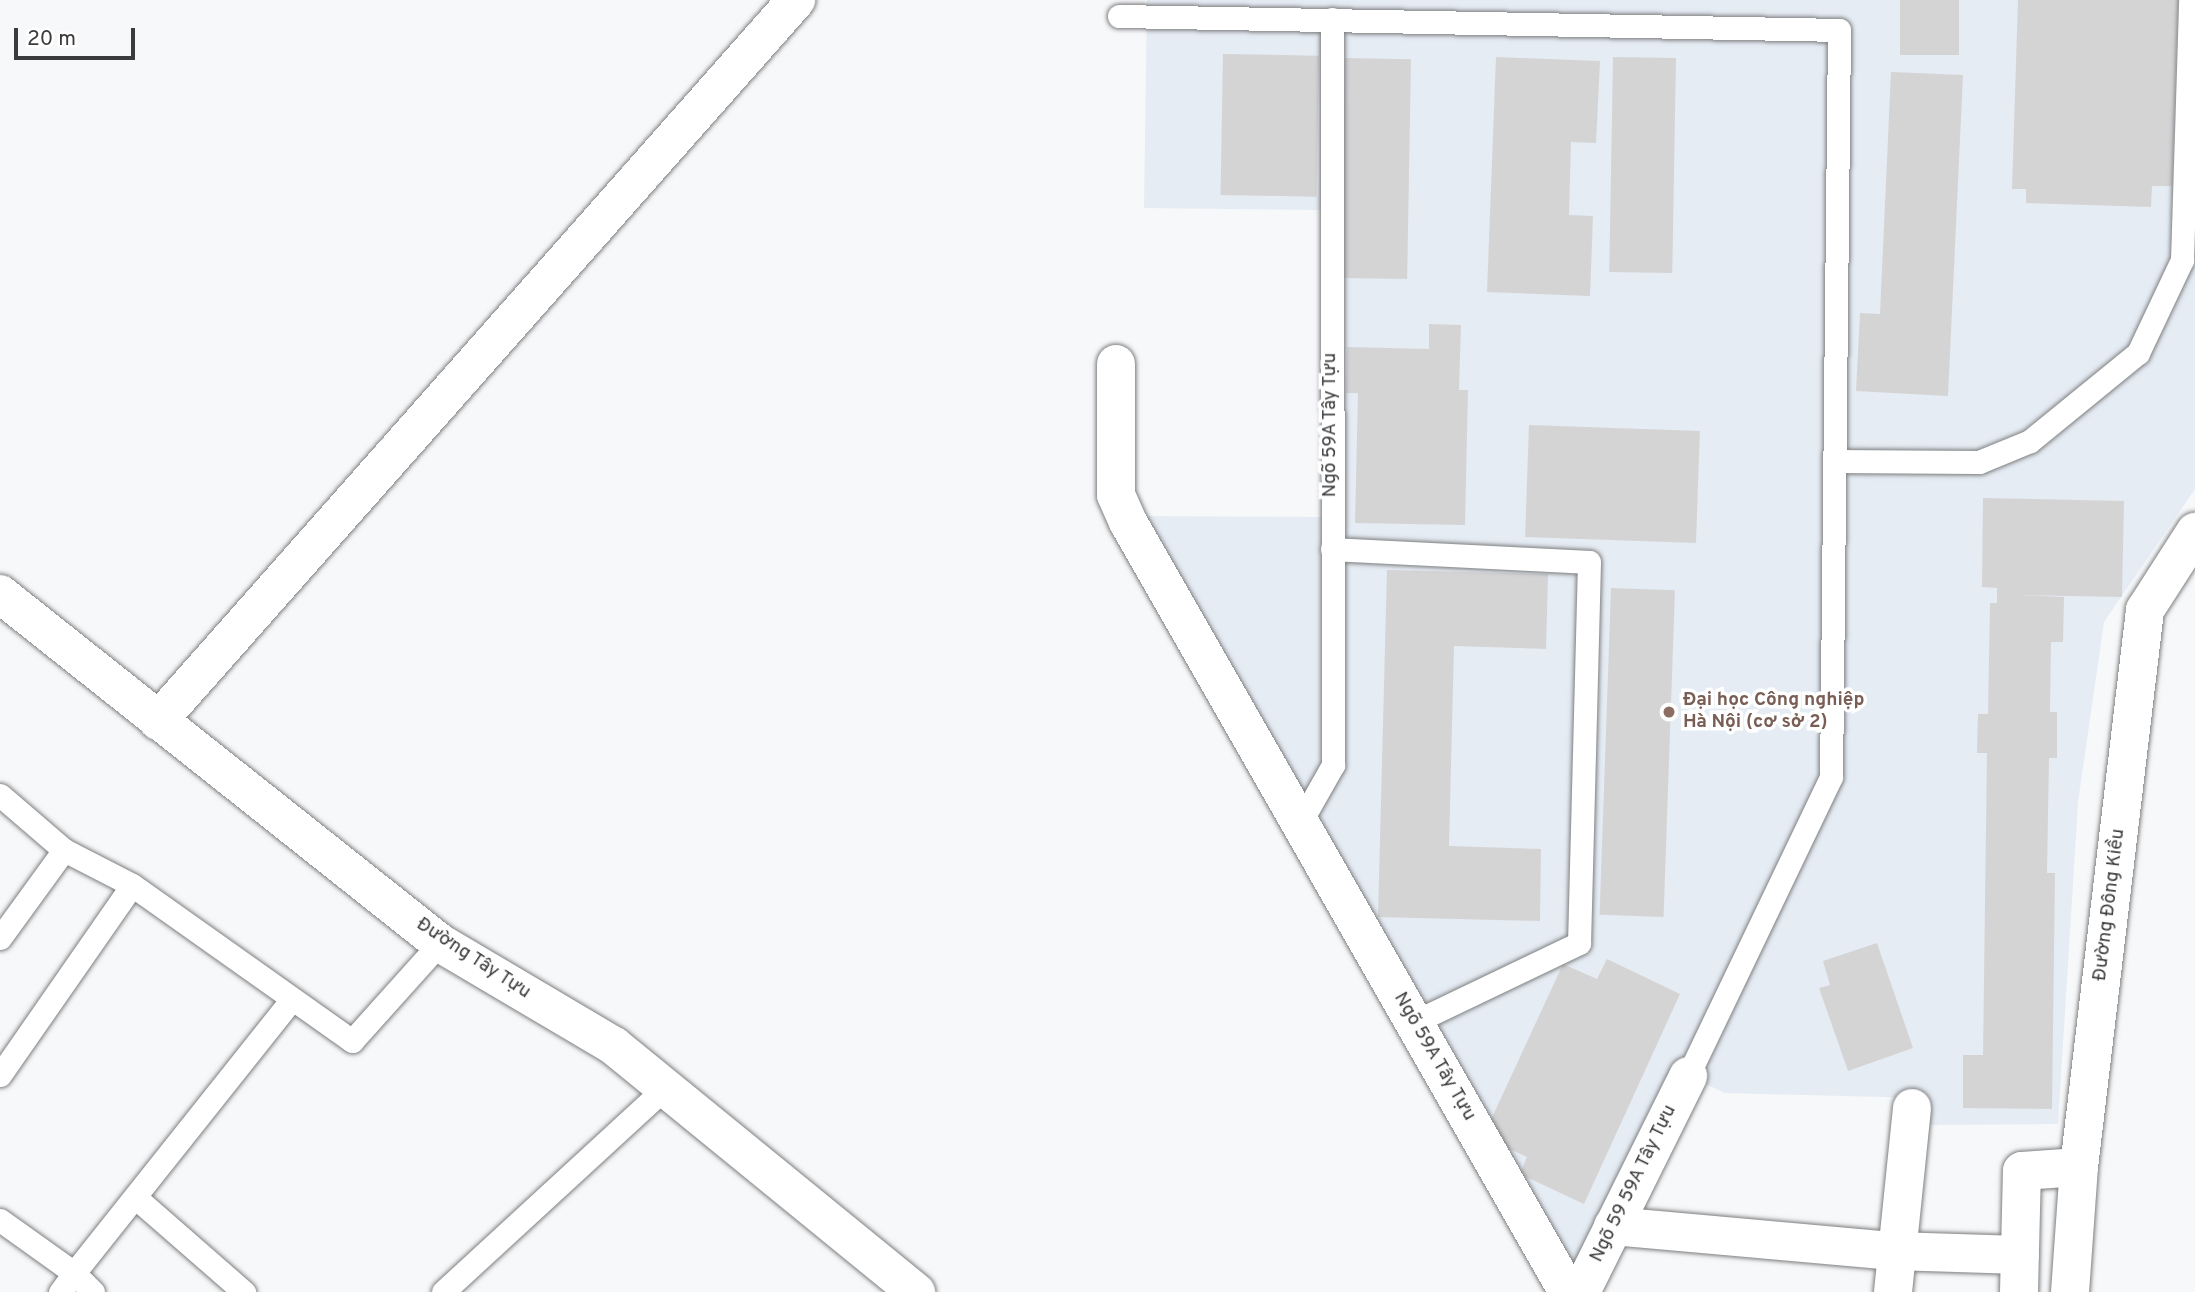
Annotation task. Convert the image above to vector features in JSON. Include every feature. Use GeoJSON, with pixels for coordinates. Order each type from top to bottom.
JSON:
{"type":"FeatureCollection","features":[{"type":"Feature","properties":{"kind":"street"},"geometry":{"type":"LineString","coordinates":[[158,721],[796,0]]}},
{"type":"Feature","properties":{"kind":"street","name":"Ngõ 59A Tây Tựu"},"geometry":{"type":"LineString","coordinates":[[1116,364],[1116,495],[1568,1292]]}},
{"type":"Feature","properties":{"kind":"street","name":"Đường Đông Kiều"},"geometry":{"type":"LineString","coordinates":[[2070,1292],[2079,1167],[2146,610],[2195,532]]}},
{"type":"Feature","properties":{"kind":"street","name":"Đường Tây Tựu"},"geometry":{"type":"LineString","coordinates":[[0,594],[440,943],[614,1046],[916,1292]]}},
{"type":"Feature","properties":{"kind":"street","name":"Ngõ 59 59A Tây Tựu"},"geometry":{"type":"LineString","coordinates":[[1581,1292],[1688,1076]]}},
{"type":"Feature","properties":{"kind":"street"},"geometry":{"type":"LineString","coordinates":[[1893,1292],[1894,1251],[1912,1108]]}},
{"type":"Feature","properties":{"kind":"street"},"geometry":{"type":"LineString","coordinates":[[1613,1227],[1894,1251],[2019,1274],[2022,1171],[2079,1167]]}},
{"type":"Feature","properties":{"kind":"lane"},"geometry":{"type":"LineString","coordinates":[[1834,461],[1979,462],[2030,441],[2138,354],[2182,260],[2190,0]]}},
{"type":"Feature","properties":{"kind":"lane"},"geometry":{"type":"LineString","coordinates":[[1119,16],[1839,30],[1831,777],[1688,1076]]}},
{"type":"Feature","properties":{"kind":"lane","name":"Ngõ 59A Tây Tựu"},"geometry":{"type":"LineString","coordinates":[[1300,823],[1333,765],[1332,19]]}},
{"type":"Feature","properties":{"kind":"lane"},"geometry":{"type":"LineString","coordinates":[[1332,549],[1589,562],[1579,943],[1414,1022]]}},
{"type":"Feature","properties":{"kind":"lane"},"geometry":{"type":"LineString","coordinates":[[0,795],[64,850],[132,885],[352,1041],[440,943]]}},
{"type":"Feature","properties":{"kind":"lane"},"geometry":{"type":"LineString","coordinates":[[0,939],[64,850]]}},
{"type":"Feature","properties":{"kind":"lane"},"geometry":{"type":"LineString","coordinates":[[0,1075],[132,885]]}},
{"type":"Feature","properties":{"kind":"lane"},"geometry":{"type":"LineString","coordinates":[[67,1283],[292,999]]}},
{"type":"Feature","properties":{"kind":"lane"},"geometry":{"type":"LineString","coordinates":[[443,1292],[665,1087]]}},
{"type":"Feature","properties":{"kind":"lane"},"geometry":{"type":"LineString","coordinates":[[135,1197],[243,1292]]}},
{"type":"Feature","properties":{"kind":"lane"},"geometry":{"type":"LineString","coordinates":[[0,1220],[67,1283],[93,1292]]}},
{"type":"Feature","properties":{"kind":"shaded area","name":"Đại học Công nghiệp Hà Nội (cơ sở 2)"},"geometry":{"type":"Polygon","coordinates":[[[1147,0],[2195,0],[2195,489],[2104,622],[2078,802],[2058,1124],[1921,1125],[1921,1098],[1725,1093],[1688,1076],[1574,1278],[1134,516],[1322,517],[1321,210],[1144,208],[1147,0]]]}},
{"type":"Feature","properties":{"kind":"building"},"geometry":{"type":"Polygon","coordinates":[[[1900,0],[1959,0],[1959,55],[1900,55],[1900,0]]]}},
{"type":"Feature","properties":{"kind":"building"},"geometry":{"type":"Polygon","coordinates":[[[2018,0],[2178,0],[2172,186],[2152,186],[2151,207],[2026,203],[2026,189],[2012,189],[2018,0]]]}},
{"type":"Feature","properties":{"kind":"building"},"geometry":{"type":"Polygon","coordinates":[[[1223,54],[1319,56],[1317,197],[1221,195],[1223,54]]]}},
{"type":"Feature","properties":{"kind":"building"},"geometry":{"type":"Polygon","coordinates":[[[1496,57],[1600,61],[1596,143],[1571,142],[1569,215],[1593,216],[1590,296],[1487,292],[1496,57]]]}},
{"type":"Feature","properties":{"kind":"building"},"geometry":{"type":"Polygon","coordinates":[[[1613,57],[1676,58],[1672,273],[1609,272],[1613,57]]]}},
{"type":"Feature","properties":{"kind":"building"},"geometry":{"type":"Polygon","coordinates":[[[1345,58],[1411,59],[1407,279],[1341,278],[1345,58]]]}},
{"type":"Feature","properties":{"kind":"building"},"geometry":{"type":"Polygon","coordinates":[[[1891,72],[1963,75],[1948,396],[1856,391],[1860,313],[1880,314],[1891,72]]]}},
{"type":"Feature","properties":{"kind":"building"},"geometry":{"type":"Polygon","coordinates":[[[1429,324],[1461,325],[1459,390],[1468,390],[1465,525],[1355,523],[1358,393],[1346,393],[1347,347],[1429,349],[1429,324]]]}},
{"type":"Feature","properties":{"kind":"building"},"geometry":{"type":"Polygon","coordinates":[[[1529,425],[1700,431],[1696,543],[1525,537],[1529,425]]]}},
{"type":"Feature","properties":{"kind":"building"},"geometry":{"type":"Polygon","coordinates":[[[1983,498],[2124,501],[2122,597],[2018,595],[2064,597],[2063,642],[2051,642],[2050,712],[2057,712],[2057,758],[2049,758],[2047,873],[2055,873],[2052,1109],[1963,1108],[1963,1055],[1983,1055],[1987,753],[1977,753],[1978,714],[1988,714],[1990,603],[1997,603],[1997,588],[1982,587],[1983,498]]]}},
{"type":"Feature","properties":{"kind":"building"},"geometry":{"type":"Polygon","coordinates":[[[1387,570],[1548,574],[1546,649],[1454,646],[1449,846],[1541,849],[1540,921],[1378,917],[1387,570]]]}},
{"type":"Feature","properties":{"kind":"building"},"geometry":{"type":"Polygon","coordinates":[[[1611,588],[1675,590],[1664,917],[1600,915],[1611,588]]]}},
{"type":"Feature","properties":{"kind":"building"},"geometry":{"type":"Polygon","coordinates":[[[1877,943],[1913,1048],[1848,1071],[1819,988],[1830,985],[1823,961],[1877,943]]]}},
{"type":"Feature","properties":{"kind":"building"},"geometry":{"type":"Polygon","coordinates":[[[1607,959],[1680,994],[1584,1204],[1520,1174],[1527,1157],[1483,1137],[1563,964],[1597,979],[1607,959]]]}},
{"type":"Feature","properties":{"kind":"place","name":"Đại học Công nghiệp Hà Nội (cơ sở 2)"},"geometry":{"type":"Point","coordinates":[1669,712]}}]}
